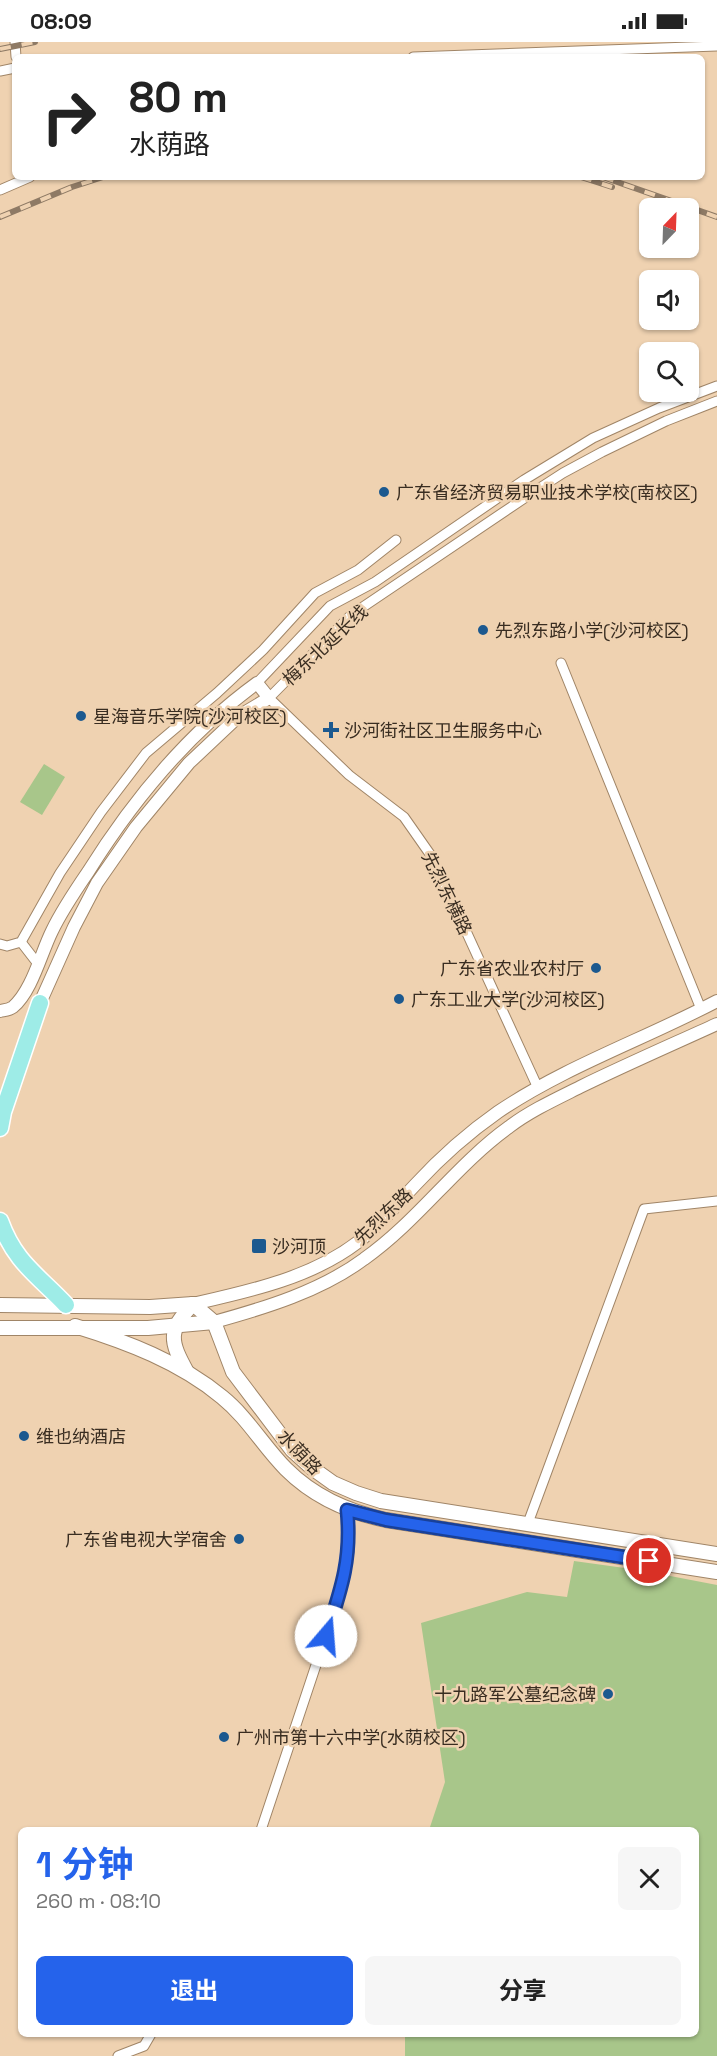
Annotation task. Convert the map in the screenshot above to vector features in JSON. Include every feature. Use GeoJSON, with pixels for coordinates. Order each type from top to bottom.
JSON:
{"type":"FeatureCollection","features":[{"type":"Feature","properties":{"kind":"highway"},"geometry":{"type":"LineString","coordinates":[[0,1128],[3,1112],[40,1003]]}},
{"type":"Feature","properties":{"kind":"highway"},"geometry":{"type":"LineString","coordinates":[[0,1221],[12,1248],[29,1270],[66,1305]]}},
{"type":"Feature","properties":{"kind":"main road","name":"水荫路"},"geometry":{"type":"LineString","coordinates":[[194,1304],[214,1322],[233,1372],[292,1450],[333,1483],[381,1501],[717,1554]]}},
{"type":"Feature","properties":{"kind":"main road","name":"先烈东路"},"geometry":{"type":"LineString","coordinates":[[3,1305],[150,1307],[194,1304]]}},
{"type":"Feature","properties":{"kind":"main road"},"geometry":{"type":"LineString","coordinates":[[188,1374],[174,1348],[174,1335],[176,1326],[194,1304]]}},
{"type":"Feature","properties":{"kind":"main road","name":"先烈东路"},"geometry":{"type":"LineString","coordinates":[[4,1328],[75,1326],[148,1328],[214,1322]]}},
{"type":"Feature","properties":{"kind":"main road","name":"水荫路"},"geometry":{"type":"LineString","coordinates":[[75,1326],[144,1350],[188,1374],[221,1396],[285,1469],[330,1502],[347,1510],[386,1520],[717,1572]]}},
{"type":"Feature","properties":{"kind":"street"},"geometry":{"type":"LineString","coordinates":[[496,54],[717,46]]}},
{"type":"Feature","properties":{"kind":"street"},"geometry":{"type":"LineString","coordinates":[[0,190],[23,180]]}},
{"type":"Feature","properties":{"kind":"street","name":"梅东北延长线"},"geometry":{"type":"LineString","coordinates":[[0,1011],[11,1009],[22,998],[52,931],[99,853],[158,774],[192,738],[257,683],[330,606],[375,582],[524,480],[593,438],[659,408],[717,386]]}},
{"type":"Feature","properties":{"kind":"street","name":"梅东北延长线"},"geometry":{"type":"LineString","coordinates":[[40,1003],[92,892],[136,827],[189,763],[239,716],[269,698],[351,615],[573,467],[666,421],[717,401]]}},
{"type":"Feature","properties":{"kind":"street"},"geometry":{"type":"LineString","coordinates":[[437,538],[447,551]]}},
{"type":"Feature","properties":{"kind":"street"},"geometry":{"type":"LineString","coordinates":[[0,944],[7,946],[21,942],[60,873],[101,812],[146,753],[217,693],[263,650],[315,593],[358,570],[396,540]]}},
{"type":"Feature","properties":{"kind":"street"},"geometry":{"type":"LineString","coordinates":[[315,593],[330,606]]}},
{"type":"Feature","properties":{"kind":"street"},"geometry":{"type":"LineString","coordinates":[[561,663],[701,1009]]}},
{"type":"Feature","properties":{"kind":"street","name":"先烈东横路"},"geometry":{"type":"LineString","coordinates":[[257,683],[269,698],[350,775],[404,816],[432,857],[538,1088]]}},
{"type":"Feature","properties":{"kind":"street"},"geometry":{"type":"LineString","coordinates":[[21,942],[38,964]]}},
{"type":"Feature","properties":{"kind":"street","name":"先烈东路"},"geometry":{"type":"LineString","coordinates":[[194,1304],[249,1291],[289,1278],[345,1252],[385,1217],[430,1169],[477,1127],[538,1088],[717,1001]]}},
{"type":"Feature","properties":{"kind":"street","name":"先烈东路"},"geometry":{"type":"LineString","coordinates":[[214,1322],[278,1302],[339,1275],[387,1241],[458,1171],[510,1126],[568,1093],[717,1024]]}},
{"type":"Feature","properties":{"kind":"street"},"geometry":{"type":"LineString","coordinates":[[528,1523],[644,1209],[717,1201]]}},
{"type":"Feature","properties":{"kind":"street"},"geometry":{"type":"LineString","coordinates":[[262,1827],[340,1593],[349,1551],[347,1510]]}},
{"type":"Feature","properties":{"kind":"street"},"geometry":{"type":"LineString","coordinates":[[118,2056],[144,2046],[149,2037]]}},
{"type":"Feature","properties":{"kind":"green space"},"geometry":{"type":"Polygon","coordinates":[[[44,764],[65,777],[42,815],[20,802],[44,764]]]}},
{"type":"Feature","properties":{"kind":"green space"},"geometry":{"type":"Polygon","coordinates":[[[574,1561],[639,1570],[717,1585],[717,2056],[405,2056],[405,2037],[699,2037],[699,1827],[430,1827],[445,1782],[421,1623],[527,1592],[567,1597],[574,1561]]]}},
{"type":"Feature","properties":{"kind":"railway"},"geometry":{"type":"LineString","coordinates":[[0,49],[35,42]]}},
{"type":"Feature","properties":{"kind":"railway"},"geometry":{"type":"LineString","coordinates":[[0,217],[94,180]]}},
{"type":"Feature","properties":{"kind":"railway"},"geometry":{"type":"LineString","coordinates":[[590,180],[612,187]]}},
{"type":"Feature","properties":{"kind":"railway"},"geometry":{"type":"LineString","coordinates":[[612,180],[717,217]]}},
{"type":"Feature","properties":{"kind":"place","name":"广东省经济贸易职业技术学校(南校区)"},"geometry":{"type":"Point","coordinates":[384,492]}},
{"type":"Feature","properties":{"kind":"place","name":"先烈东路小学(沙河校区)"},"geometry":{"type":"Point","coordinates":[483,630]}},
{"type":"Feature","properties":{"kind":"place","name":"星海音乐学院(沙河校区)"},"geometry":{"type":"Point","coordinates":[81,716]}},
{"type":"Feature","properties":{"kind":"place","name":"沙河街社区卫生服务中心"},"geometry":{"type":"Point","coordinates":[331,730]}},
{"type":"Feature","properties":{"kind":"place","name":"广东省农业农村厅"},"geometry":{"type":"Point","coordinates":[596,968]}},
{"type":"Feature","properties":{"kind":"place","name":"广东工业大学(沙河校区)"},"geometry":{"type":"Point","coordinates":[399,999]}},
{"type":"Feature","properties":{"kind":"place","name":"沙河顶"},"geometry":{"type":"Point","coordinates":[259,1246]}},
{"type":"Feature","properties":{"kind":"place","name":"维也纳酒店"},"geometry":{"type":"Point","coordinates":[24,1436]}},
{"type":"Feature","properties":{"kind":"place","name":"广东省电视大学宿舍"},"geometry":{"type":"Point","coordinates":[239,1539]}},
{"type":"Feature","properties":{"kind":"place","name":"十九路军公墓纪念碑"},"geometry":{"type":"Point","coordinates":[608,1694]}},
{"type":"Feature","properties":{"kind":"place","name":"广州市第十六中学(水荫校区)"},"geometry":{"type":"Point","coordinates":[224,1737]}},
{"type":"Feature","properties":{"kind":"route"},"geometry":{"type":"LineString","coordinates":[[326,1636],[346,1571],[349,1551],[347,1510],[386,1520],[649,1561]]}}]}
